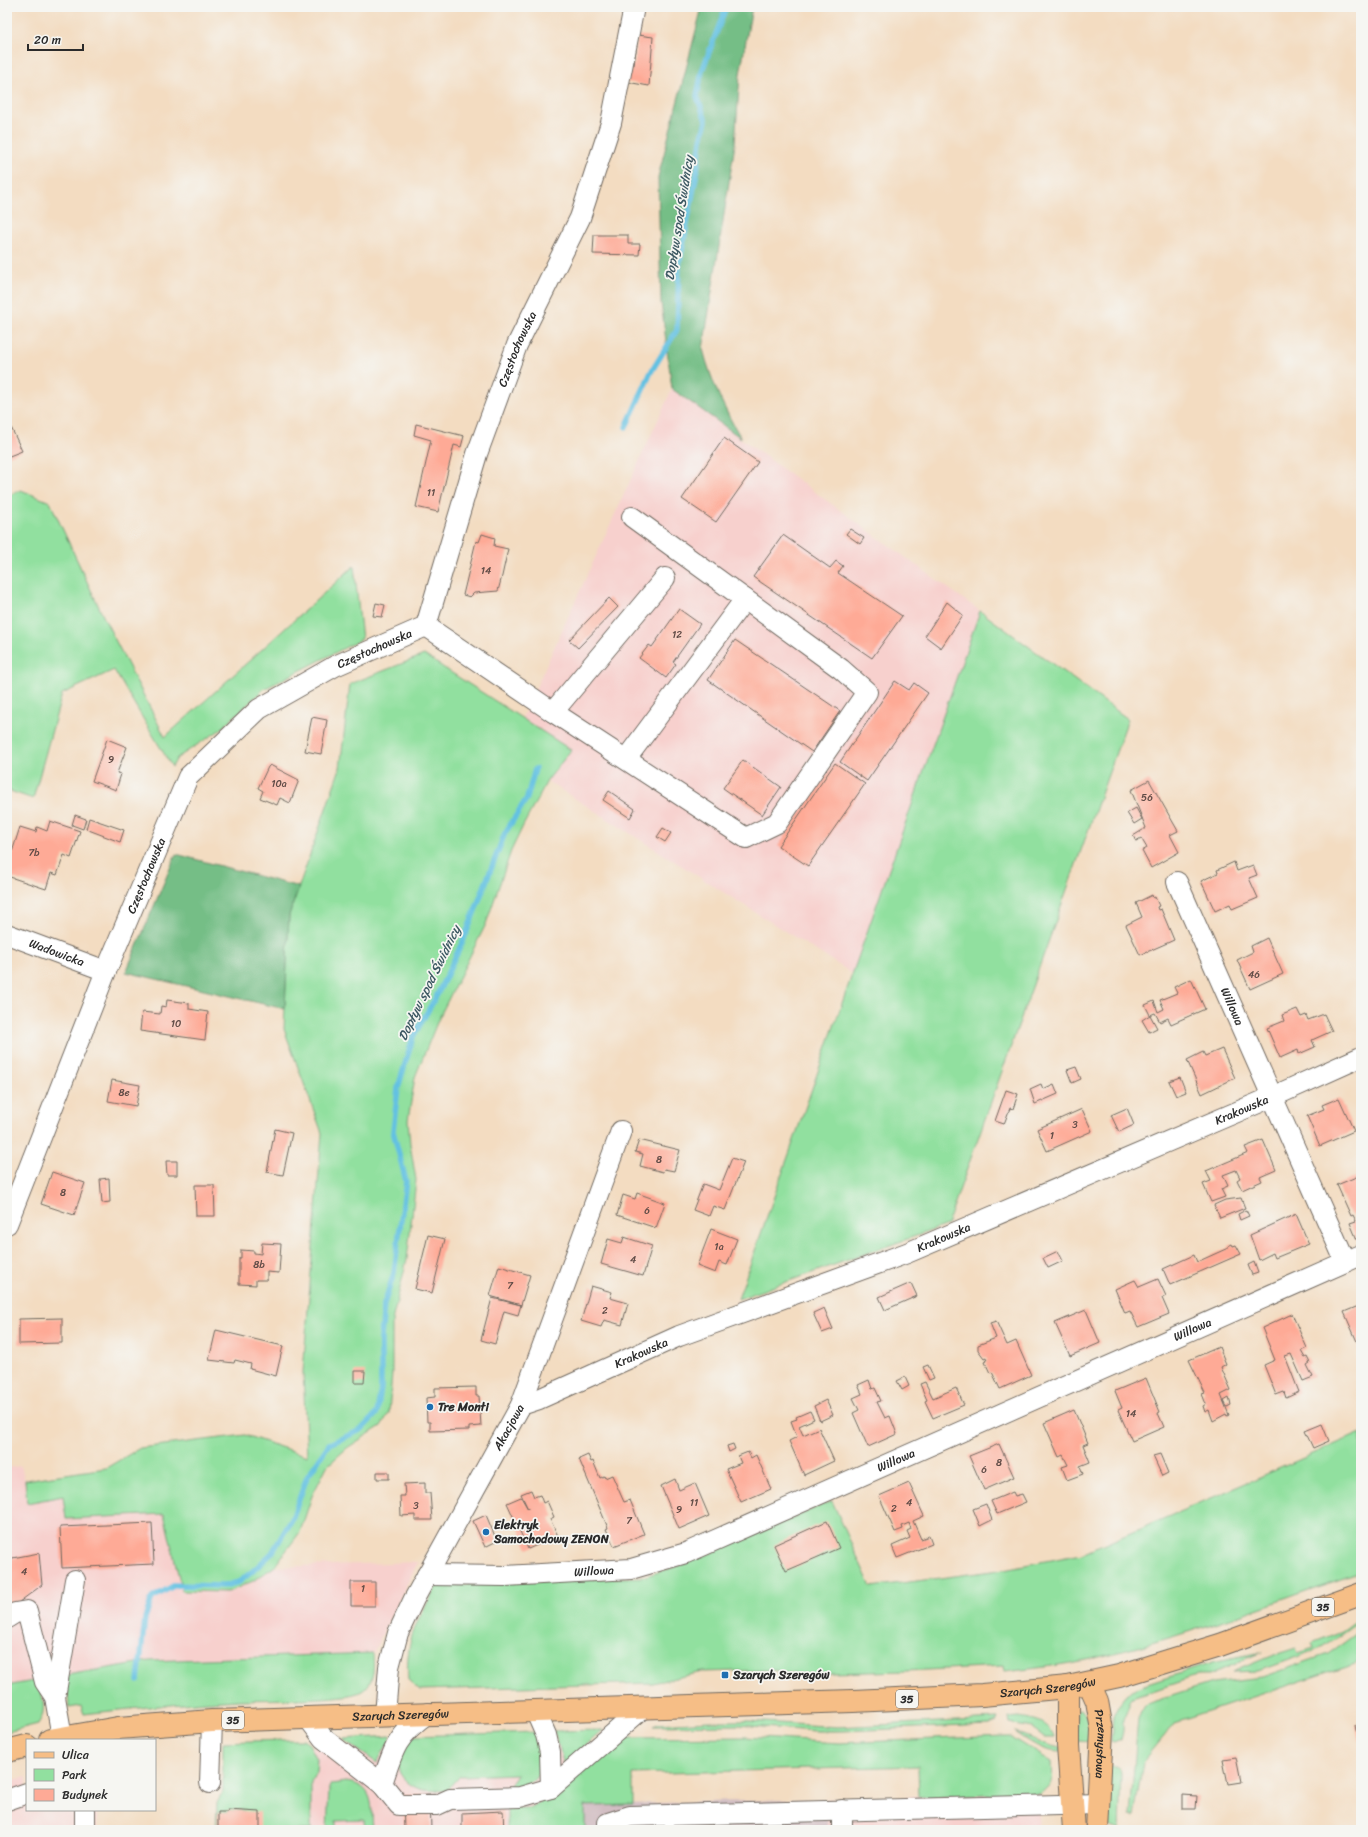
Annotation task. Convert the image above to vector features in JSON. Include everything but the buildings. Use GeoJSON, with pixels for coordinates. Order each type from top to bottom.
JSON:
{"type":"FeatureCollection","features":[{"type":"Feature","properties":{"kind":"main road","name":"Szarych Szeregów"},"geometry":{"type":"LineString","coordinates":[[69,1738],[148,1725],[212,1721],[428,1713],[642,1708],[982,1695],[1068,1687],[1119,1676],[1220,1645],[1361,1594]]}},
{"type":"Feature","properties":{"kind":"main road","name":"Przemysłowa"},"geometry":{"type":"LineString","coordinates":[[1089,1683],[1097,1701],[1102,1730],[1097,1830]]}},
{"type":"Feature","properties":{"kind":"main road"},"geometry":{"type":"LineString","coordinates":[[1068,1687],[1068,1745],[1074,1830]]}},
{"type":"Feature","properties":{"kind":"main road"},"geometry":{"type":"LineString","coordinates":[[7,1751],[26,1746]]}},
{"type":"Feature","properties":{"kind":"street","name":"Częstochowska"},"geometry":{"type":"LineString","coordinates":[[7,1224],[106,971],[188,777],[259,709],[335,666],[426,626],[477,454],[517,344],[580,218],[611,123],[634,7]]}},
{"type":"Feature","properties":{"kind":"street"},"geometry":{"type":"LineString","coordinates":[[426,626],[553,712],[746,838],[777,823],[867,692],[842,670],[632,517]]}},
{"type":"Feature","properties":{"kind":"street"},"geometry":{"type":"LineString","coordinates":[[553,712],[665,578]]}},
{"type":"Feature","properties":{"kind":"street"},"geometry":{"type":"LineString","coordinates":[[626,759],[745,599]]}},
{"type":"Feature","properties":{"kind":"street","name":"Willowa"},"geometry":{"type":"LineString","coordinates":[[427,1575],[505,1576],[631,1569],[686,1552],[1353,1258],[1272,1097],[1177,882]]}},
{"type":"Feature","properties":{"kind":"street","name":"Wadowicka"},"geometry":{"type":"LineString","coordinates":[[7,934],[106,971]]}},
{"type":"Feature","properties":{"kind":"street","name":"Krakowska"},"geometry":{"type":"LineString","coordinates":[[522,1405],[539,1399],[679,1336],[907,1253],[1272,1097],[1361,1056]]}},
{"type":"Feature","properties":{"kind":"street","name":"Akacjowa"},"geometry":{"type":"LineString","coordinates":[[385,1715],[389,1667],[398,1633],[427,1575],[522,1405],[620,1131]]}},
{"type":"Feature","properties":{"kind":"street"},"geometry":{"type":"LineString","coordinates":[[55,1697],[75,1580]]}},
{"type":"Feature","properties":{"kind":"street"},"geometry":{"type":"LineString","coordinates":[[7,1618],[15,1613],[27,1611],[45,1682],[55,1697],[69,1738]]}},
{"type":"Feature","properties":{"kind":"street"},"geometry":{"type":"LineString","coordinates":[[308,1718],[322,1738],[382,1784],[399,1805],[437,1805],[450,1799],[520,1797],[551,1788],[642,1708]]}},
{"type":"Feature","properties":{"kind":"street"},"geometry":{"type":"LineString","coordinates":[[535,1710],[546,1735],[550,1752],[551,1788]]}},
{"type":"Feature","properties":{"kind":"street"},"geometry":{"type":"LineString","coordinates":[[382,1784],[393,1748],[412,1724],[428,1713]]}},
{"type":"Feature","properties":{"kind":"street"},"geometry":{"type":"LineString","coordinates":[[210,1783],[212,1721]]}},
{"type":"Feature","properties":{"kind":"street"},"geometry":{"type":"LineString","coordinates":[[7,1800],[26,1793]]}},
{"type":"Feature","properties":{"kind":"street"},"geometry":{"type":"LineString","coordinates":[[608,1830],[608,1823],[630,1816],[1099,1804]]}},
{"type":"Feature","properties":{"kind":"street"},"geometry":{"type":"LineString","coordinates":[[842,1810],[842,1830]]}},
{"type":"Feature","properties":{"kind":"street"},"geometry":{"type":"LineString","coordinates":[[85,1811],[85,1830]]}},
{"type":"Feature","properties":{"kind":"shaded area"},"geometry":{"type":"Polygon","coordinates":[[[672,389],[980,611],[853,974],[547,781],[570,750],[522,718],[672,389]]]}},
{"type":"Feature","properties":{"kind":"shaded area"},"geometry":{"type":"Polygon","coordinates":[[[21,1466],[25,1480],[64,1496],[66,1519],[165,1514],[216,1591],[228,1592],[253,1581],[274,1567],[418,1562],[373,1653],[149,1661],[7,1686],[7,1468],[21,1466]]]}},
{"type":"Feature","properties":{"kind":"shaded area"},"geometry":{"type":"Polygon","coordinates":[[[618,1743],[579,1773],[563,1830],[290,1830],[288,1747],[618,1743]]]}},
{"type":"Feature","properties":{"kind":"shaded area"},"geometry":{"type":"Polygon","coordinates":[[[26,1777],[26,1811],[97,1811],[97,1830],[7,1830],[7,1781],[26,1777]]]}},
{"type":"Feature","properties":{"kind":"shaded area"},"geometry":{"type":"Polygon","coordinates":[[[1040,1794],[1038,1830],[827,1830],[826,1799],[1040,1794]]]}},
{"type":"Feature","properties":{"kind":"shaded area"},"geometry":{"type":"Polygon","coordinates":[[[826,1799],[827,1830],[585,1830],[585,1805],[826,1799]]]}},
{"type":"Feature","properties":{"kind":"green space"},"geometry":{"type":"Polygon","coordinates":[[[702,7],[752,7],[740,74],[735,144],[703,349],[719,395],[741,438],[672,389],[661,302],[658,177],[702,7]]]}},
{"type":"Feature","properties":{"kind":"green space"},"geometry":{"type":"Polygon","coordinates":[[[21,490],[50,502],[104,618],[165,737],[354,566],[362,639],[264,689],[220,730],[177,758],[172,767],[114,670],[62,694],[33,799],[7,790],[7,496],[21,490]]]}},
{"type":"Feature","properties":{"kind":"green space"},"geometry":{"type":"Polygon","coordinates":[[[980,611],[1128,719],[947,1225],[738,1299],[980,611]]]}},
{"type":"Feature","properties":{"kind":"green space"},"geometry":{"type":"Polygon","coordinates":[[[424,655],[571,750],[547,781],[511,851],[486,924],[438,1020],[415,1077],[408,1120],[416,1180],[407,1259],[392,1321],[392,1372],[389,1413],[381,1426],[347,1448],[327,1466],[312,1496],[300,1532],[274,1567],[253,1581],[228,1592],[182,1591],[164,1514],[66,1519],[63,1496],[27,1503],[25,1480],[106,1468],[140,1448],[245,1435],[307,1456],[303,1372],[322,1133],[284,1029],[289,915],[340,768],[350,684],[424,655]]]}},
{"type":"Feature","properties":{"kind":"green space"},"geometry":{"type":"Polygon","coordinates":[[[176,854],[299,887],[289,915],[285,1009],[126,972],[176,854]]]}},
{"type":"Feature","properties":{"kind":"green space"},"geometry":{"type":"Polygon","coordinates":[[[1361,1433],[1361,1572],[1203,1627],[1139,1647],[1069,1663],[1004,1672],[1003,1666],[906,1671],[795,1674],[772,1670],[702,1672],[653,1683],[420,1690],[408,1680],[408,1653],[414,1630],[437,1586],[642,1577],[685,1564],[832,1501],[871,1587],[993,1571],[1082,1554],[1361,1433]]]}},
{"type":"Feature","properties":{"kind":"green space"},"geometry":{"type":"Polygon","coordinates":[[[1361,1617],[1361,1620],[1322,1648],[1258,1671],[1232,1672],[1271,1656],[1296,1648],[1298,1653],[1314,1648],[1312,1643],[1342,1631],[1361,1617]]]}},
{"type":"Feature","properties":{"kind":"green space"},"geometry":{"type":"Polygon","coordinates":[[[1361,1630],[1361,1661],[1175,1723],[1143,1762],[1134,1817],[1130,1816],[1138,1718],[1141,1710],[1147,1704],[1212,1683],[1262,1677],[1328,1654],[1361,1630]]]}},
{"type":"Feature","properties":{"kind":"green space"},"geometry":{"type":"Polygon","coordinates":[[[373,1653],[373,1674],[371,1679],[362,1691],[353,1694],[322,1698],[238,1700],[84,1714],[81,1706],[69,1708],[67,1675],[149,1661],[373,1653]]]}},
{"type":"Feature","properties":{"kind":"green space"},"geometry":{"type":"Polygon","coordinates":[[[1262,1653],[1209,1675],[1199,1675],[1132,1698],[1123,1719],[1121,1740],[1114,1743],[1111,1742],[1113,1717],[1118,1706],[1127,1695],[1138,1687],[1212,1663],[1262,1653]]]}},
{"type":"Feature","properties":{"kind":"green space"},"geometry":{"type":"Polygon","coordinates":[[[38,1680],[43,1702],[43,1713],[38,1724],[7,1732],[7,1686],[38,1680]]]}},
{"type":"Feature","properties":{"kind":"green space"},"geometry":{"type":"Polygon","coordinates":[[[1080,1709],[1091,1723],[1092,1741],[1076,1740],[1077,1710],[1080,1709]]]}},
{"type":"Feature","properties":{"kind":"green space"},"geometry":{"type":"Polygon","coordinates":[[[1019,1717],[1045,1724],[1056,1737],[1044,1737],[1032,1728],[1010,1724],[1009,1718],[1019,1717]]]}},
{"type":"Feature","properties":{"kind":"green space"},"geometry":{"type":"Polygon","coordinates":[[[998,1719],[997,1722],[989,1725],[843,1731],[814,1731],[738,1725],[653,1726],[658,1724],[710,1721],[749,1721],[837,1727],[998,1719]]]}},
{"type":"Feature","properties":{"kind":"green space"},"geometry":{"type":"Polygon","coordinates":[[[603,1730],[565,1764],[563,1762],[557,1738],[553,1731],[603,1730]]]}},
{"type":"Feature","properties":{"kind":"green space"},"geometry":{"type":"Polygon","coordinates":[[[536,1732],[541,1747],[542,1763],[540,1770],[533,1780],[522,1786],[508,1788],[518,1774],[460,1776],[447,1791],[424,1790],[412,1786],[400,1774],[398,1769],[397,1759],[411,1736],[536,1732]]]}},
{"type":"Feature","properties":{"kind":"green space"},"geometry":{"type":"Polygon","coordinates":[[[1015,1732],[1060,1748],[1061,1752],[1054,1752],[1042,1748],[1031,1743],[1015,1732]]]}},
{"type":"Feature","properties":{"kind":"green space"},"geometry":{"type":"Polygon","coordinates":[[[392,1736],[377,1763],[342,1739],[392,1736]]]}},
{"type":"Feature","properties":{"kind":"green space"},"geometry":{"type":"Polygon","coordinates":[[[1010,1736],[1052,1762],[1052,1780],[1040,1794],[919,1797],[918,1766],[633,1774],[633,1805],[585,1806],[585,1830],[507,1830],[507,1808],[532,1808],[622,1740],[629,1738],[745,1737],[839,1743],[1010,1736]]]}},
{"type":"Feature","properties":{"kind":"green space"},"geometry":{"type":"Polygon","coordinates":[[[303,1740],[309,1744],[317,1759],[316,1772],[311,1782],[311,1830],[260,1830],[245,1811],[228,1810],[228,1812],[218,1812],[218,1830],[216,1830],[217,1803],[223,1792],[223,1742],[303,1740]]]}},
{"type":"Feature","properties":{"kind":"green space"},"geometry":{"type":"Polygon","coordinates":[[[1109,1766],[1119,1768],[1121,1773],[1119,1830],[1108,1826],[1109,1766]]]}},
{"type":"Feature","properties":{"kind":"green space"},"geometry":{"type":"Polygon","coordinates":[[[346,1782],[356,1784],[367,1792],[370,1798],[373,1830],[365,1830],[364,1820],[336,1821],[336,1830],[327,1830],[329,1788],[331,1784],[346,1782]]]}},
{"type":"Feature","properties":{"kind":"waterway","name":"Dopływ spod Świdnicy"},"geometry":{"type":"LineString","coordinates":[[626,427],[651,372],[677,330],[679,266],[697,172],[701,140],[706,121],[697,96],[702,71],[726,7]]}},
{"type":"Feature","properties":{"kind":"waterway","name":"Dopływ spod Świdnicy"},"geometry":{"type":"LineString","coordinates":[[138,1681],[145,1618],[152,1598],[175,1585],[224,1586],[239,1582],[254,1570],[272,1553],[292,1519],[307,1477],[329,1444],[361,1430],[377,1413],[381,1388],[381,1338],[384,1304],[394,1273],[406,1181],[393,1131],[398,1088],[413,1037],[438,993],[464,939],[505,833],[527,798],[535,769]]}},
{"type":"Feature","properties":{"kind":"place","name":"Tre Monti"},"geometry":{"type":"Point","coordinates":[430,1407]}},
{"type":"Feature","properties":{"kind":"place","name":"Elektryk Samochodowy ZENON"},"geometry":{"type":"Point","coordinates":[486,1532]}},
{"type":"Feature","properties":{"kind":"place","name":"Szarych Szeregów"},"geometry":{"type":"Point","coordinates":[725,1675]}}]}
